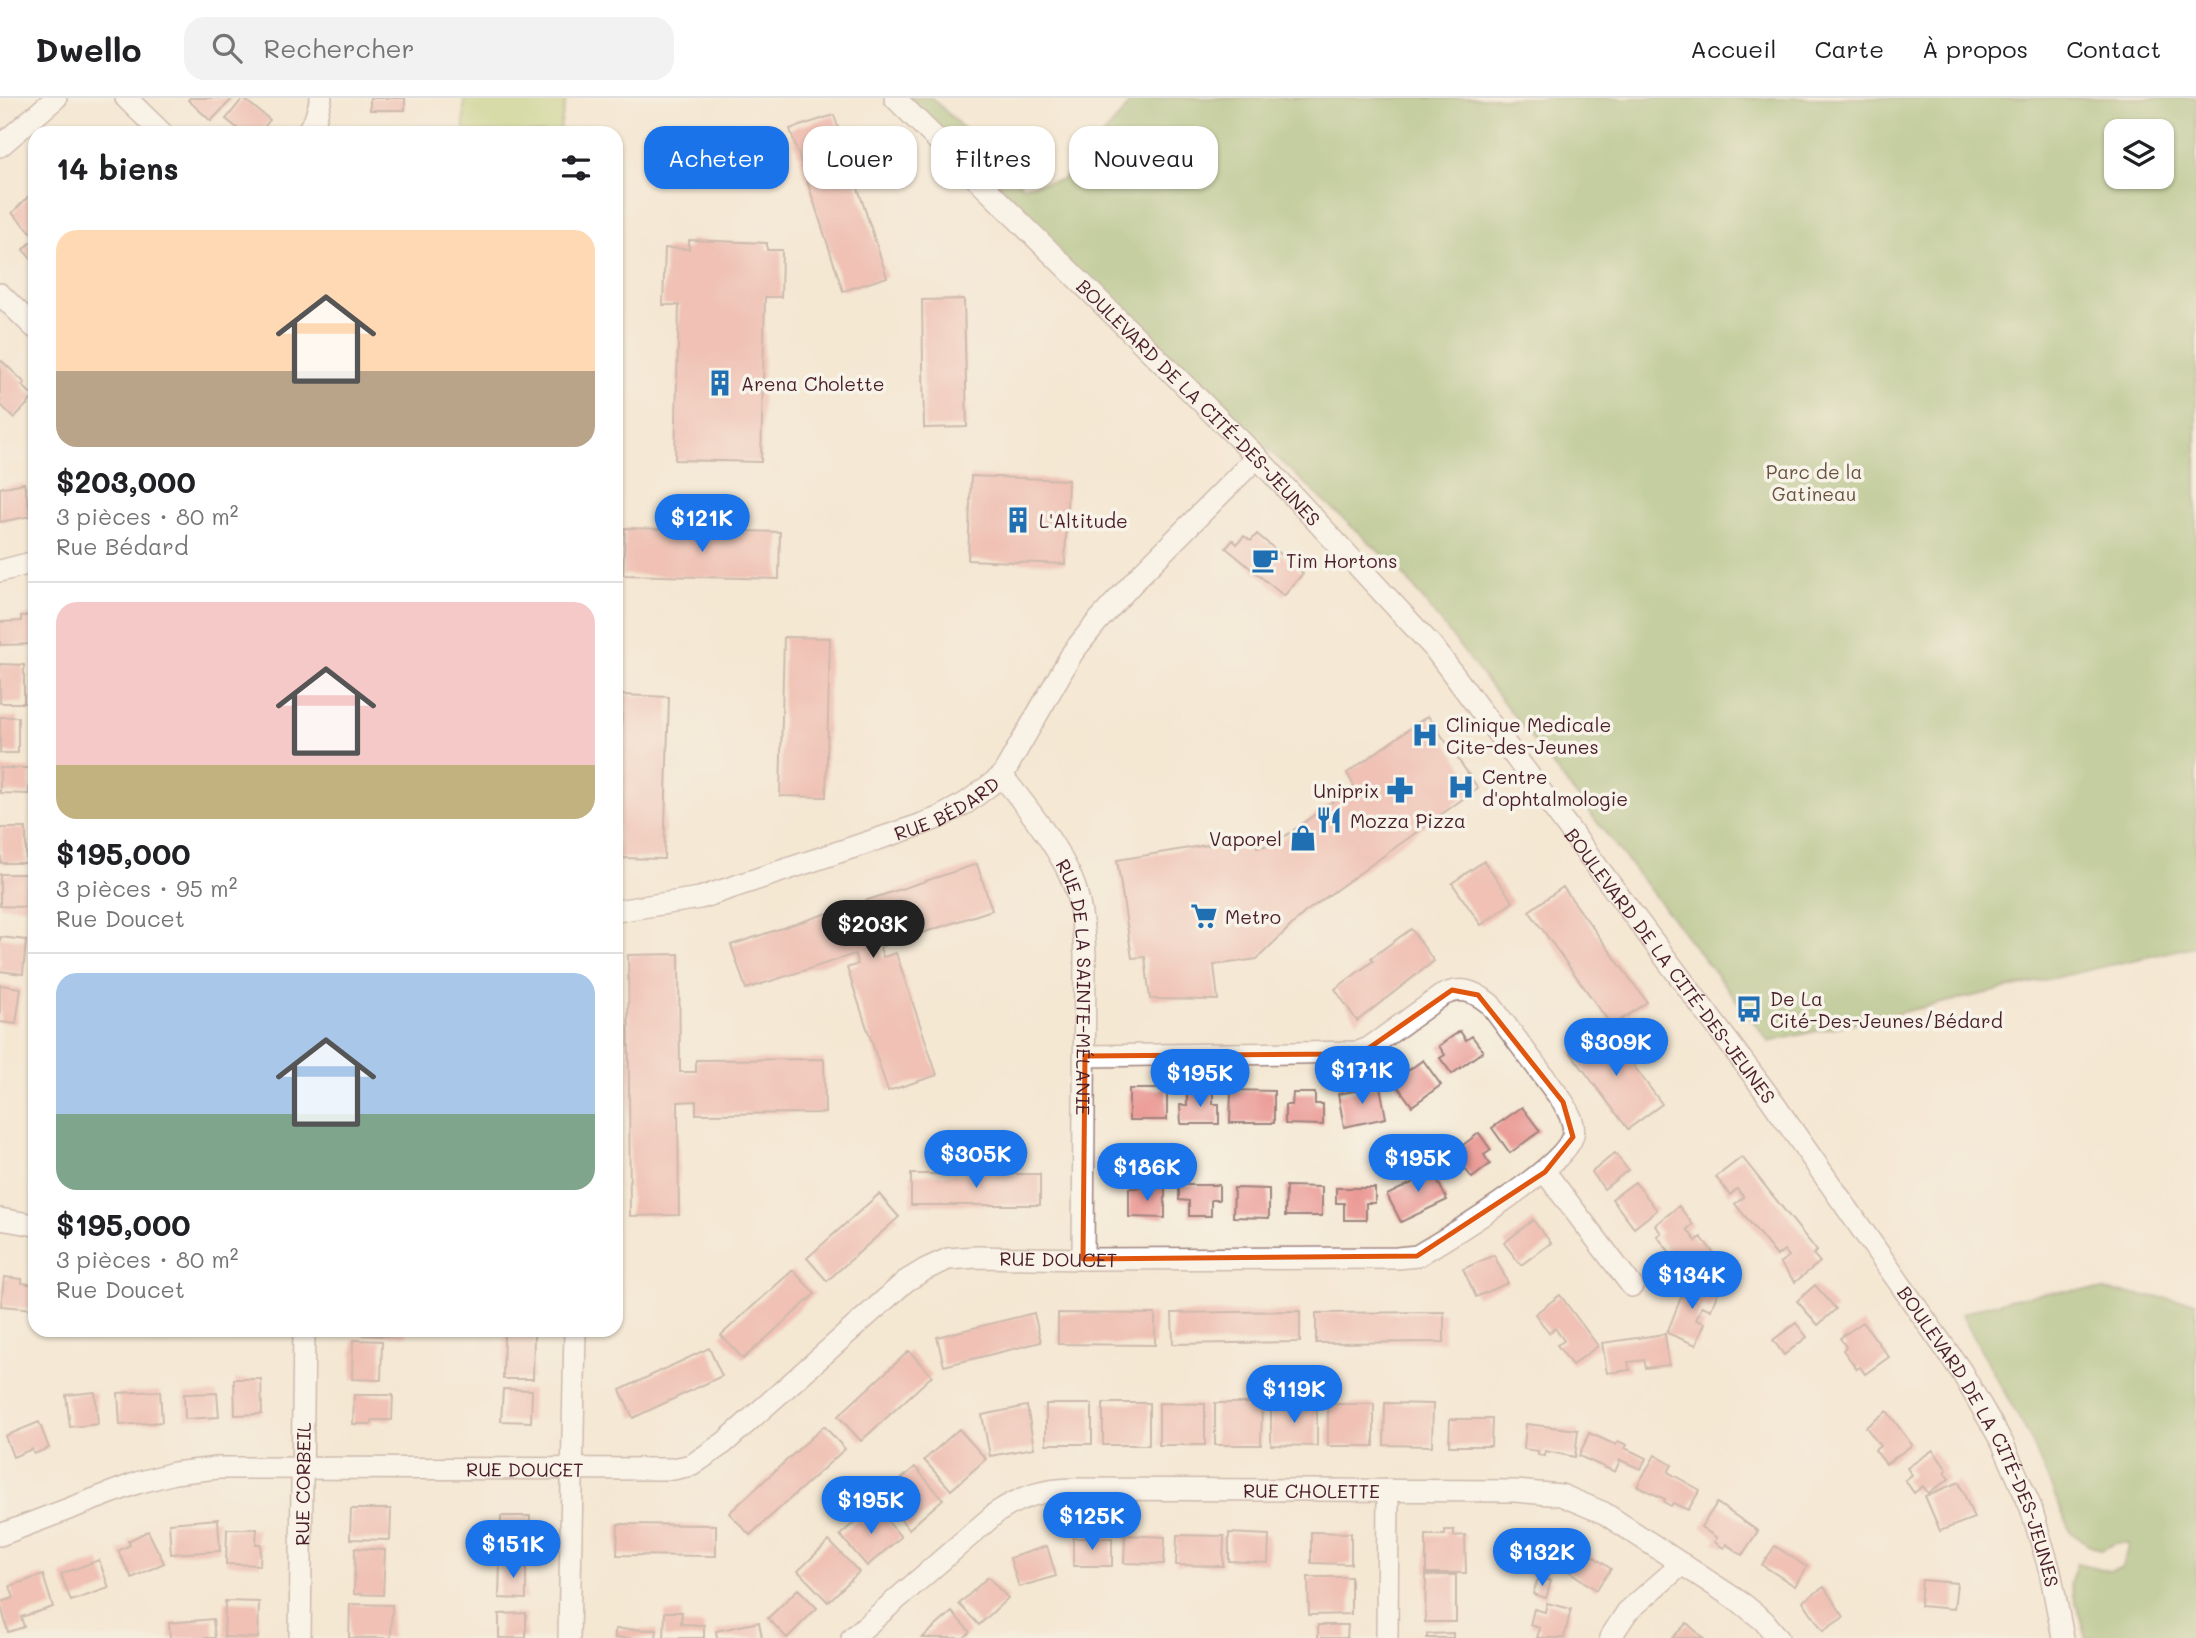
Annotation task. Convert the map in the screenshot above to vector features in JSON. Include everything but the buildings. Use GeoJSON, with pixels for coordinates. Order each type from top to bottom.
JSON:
{"type":"FeatureCollection","features":[{"type":"Feature","properties":{"kind":"street"},"geometry":{"type":"LineString","coordinates":[[0,146],[56,98]]}},
{"type":"Feature","properties":{"kind":"street"},"geometry":{"type":"LineString","coordinates":[[126,98],[155,126]]}},
{"type":"Feature","properties":{"kind":"street"},"geometry":{"type":"LineString","coordinates":[[311,126],[321,98]]}},
{"type":"Feature","properties":{"kind":"street","name":"BOULEVARD DE LA CITÉ-DES-JEUNES"},"geometry":{"type":"LineString","coordinates":[[895,98],[1257,457],[1433,647],[1765,1091],[1961,1371],[2003,1444],[2031,1508],[2050,1571],[2063,1638]]}},
{"type":"Feature","properties":{"kind":"street"},"geometry":{"type":"LineString","coordinates":[[0,294],[28,321]]}},
{"type":"Feature","properties":{"kind":"street","name":"RUE BÉDARD"},"geometry":{"type":"LineString","coordinates":[[623,910],[700,898],[914,827],[966,803],[1002,776],[1073,652],[1089,632],[1142,573],[1257,457]]}},
{"type":"Feature","properties":{"kind":"street"},"geometry":{"type":"LineString","coordinates":[[0,571],[28,564]]}},
{"type":"Feature","properties":{"kind":"street","name":"RUE DE LA SAINTE-MÉLANIE"},"geometry":{"type":"LineString","coordinates":[[1002,776],[1058,853],[1075,888],[1085,949],[1083,1259]]}},
{"type":"Feature","properties":{"kind":"street","name":"RUE DOUCET"},"geometry":{"type":"LineString","coordinates":[[0,1535],[137,1483],[174,1473],[217,1468],[673,1469],[692,1465],[724,1443],[906,1281],[948,1259],[1417,1256],[1545,1172],[1573,1137],[1572,1120],[1563,1102],[1490,1004],[1466,989],[1452,990],[1441,996],[1369,1048],[1347,1054],[1085,1056]]}},
{"type":"Feature","properties":{"kind":"street"},"geometry":{"type":"LineString","coordinates":[[1545,1172],[1632,1286]]}},
{"type":"Feature","properties":{"kind":"street"},"geometry":{"type":"LineString","coordinates":[[0,1219],[28,1224]]}},
{"type":"Feature","properties":{"kind":"street","name":"RUE CORBEIL"},"geometry":{"type":"LineString","coordinates":[[300,1638],[304,1337]]}},
{"type":"Feature","properties":{"kind":"street"},"geometry":{"type":"LineString","coordinates":[[569,1638],[575,1337]]}},
{"type":"Feature","properties":{"kind":"street","name":"RUE CHOLETTE"},"geometry":{"type":"LineString","coordinates":[[852,1638],[996,1513],[1034,1493],[1055,1489],[1527,1491],[1560,1495],[1604,1513],[1743,1604],[1764,1621],[1778,1638]]}},
{"type":"Feature","properties":{"kind":"street"},"geometry":{"type":"LineString","coordinates":[[1387,1638],[1388,1490]]}},
{"type":"Feature","properties":{"kind":"street"},"geometry":{"type":"LineString","coordinates":[[1610,1638],[1627,1612],[1682,1564]]}},
{"type":"Feature","properties":{"kind":"highlighted area"},"geometry":{"type":"Polygon","coordinates":[[[1452,990],[1478,995],[1563,1102],[1573,1137],[1545,1172],[1417,1256],[1083,1259],[1085,1056],[1347,1054],[1369,1048],[1452,990]]]}},
{"type":"Feature","properties":{"kind":"green space"},"geometry":{"type":"Polygon","coordinates":[[[464,98],[566,98],[560,126],[464,126],[464,98]]]}},
{"type":"Feature","properties":{"kind":"green space","name":"Parc de la Gatineau"},"geometry":{"type":"Polygon","coordinates":[[[888,98],[932,98],[961,126],[931,126],[931,138],[888,98]]]}},
{"type":"Feature","properties":{"kind":"green space","name":"Parc de la Gatineau"},"geometry":{"type":"Polygon","coordinates":[[[1132,98],[2196,98],[2196,946],[1769,1042],[1402,573],[986,189],[1055,189],[1055,181],[1062,180],[1069,172],[1069,189],[1218,189],[1218,126],[1111,126],[1132,98]]]}},
{"type":"Feature","properties":{"kind":"green space"},"geometry":{"type":"Polygon","coordinates":[[[2079,1290],[2101,1290],[2196,1302],[2196,1638],[2086,1638],[2070,1583],[2077,1563],[2110,1571],[2122,1568],[2129,1543],[2116,1543],[2102,1550],[2070,1531],[2031,1440],[1961,1314],[2019,1298],[2079,1290]]]}},
{"type":"Feature","properties":{"kind":"place","name":"Arena Cholette"},"geometry":{"type":"Point","coordinates":[720,383]}},
{"type":"Feature","properties":{"kind":"place","name":"L'Altitude"},"geometry":{"type":"Point","coordinates":[1018,520]}},
{"type":"Feature","properties":{"kind":"place","name":"Tim Hortons"},"geometry":{"type":"Point","coordinates":[1265,560]}},
{"type":"Feature","properties":{"kind":"place","name":"Clinique Medicale Cite-des-Jeunes"},"geometry":{"type":"Point","coordinates":[1425,735]}},
{"type":"Feature","properties":{"kind":"place","name":"Centre d'ophtalmologie"},"geometry":{"type":"Point","coordinates":[1461,787]}},
{"type":"Feature","properties":{"kind":"place","name":"Uniprix"},"geometry":{"type":"Point","coordinates":[1400,790]}},
{"type":"Feature","properties":{"kind":"place","name":"Mozza Pizza"},"geometry":{"type":"Point","coordinates":[1329,820]}},
{"type":"Feature","properties":{"kind":"place","name":"Vaporel"},"geometry":{"type":"Point","coordinates":[1303,838]}},
{"type":"Feature","properties":{"kind":"place","name":"Metro"},"geometry":{"type":"Point","coordinates":[1204,916]}},
{"type":"Feature","properties":{"kind":"place","name":"De La Cité-Des-Jeunes/Bédard"},"geometry":{"type":"Point","coordinates":[1749,1009]}}]}
